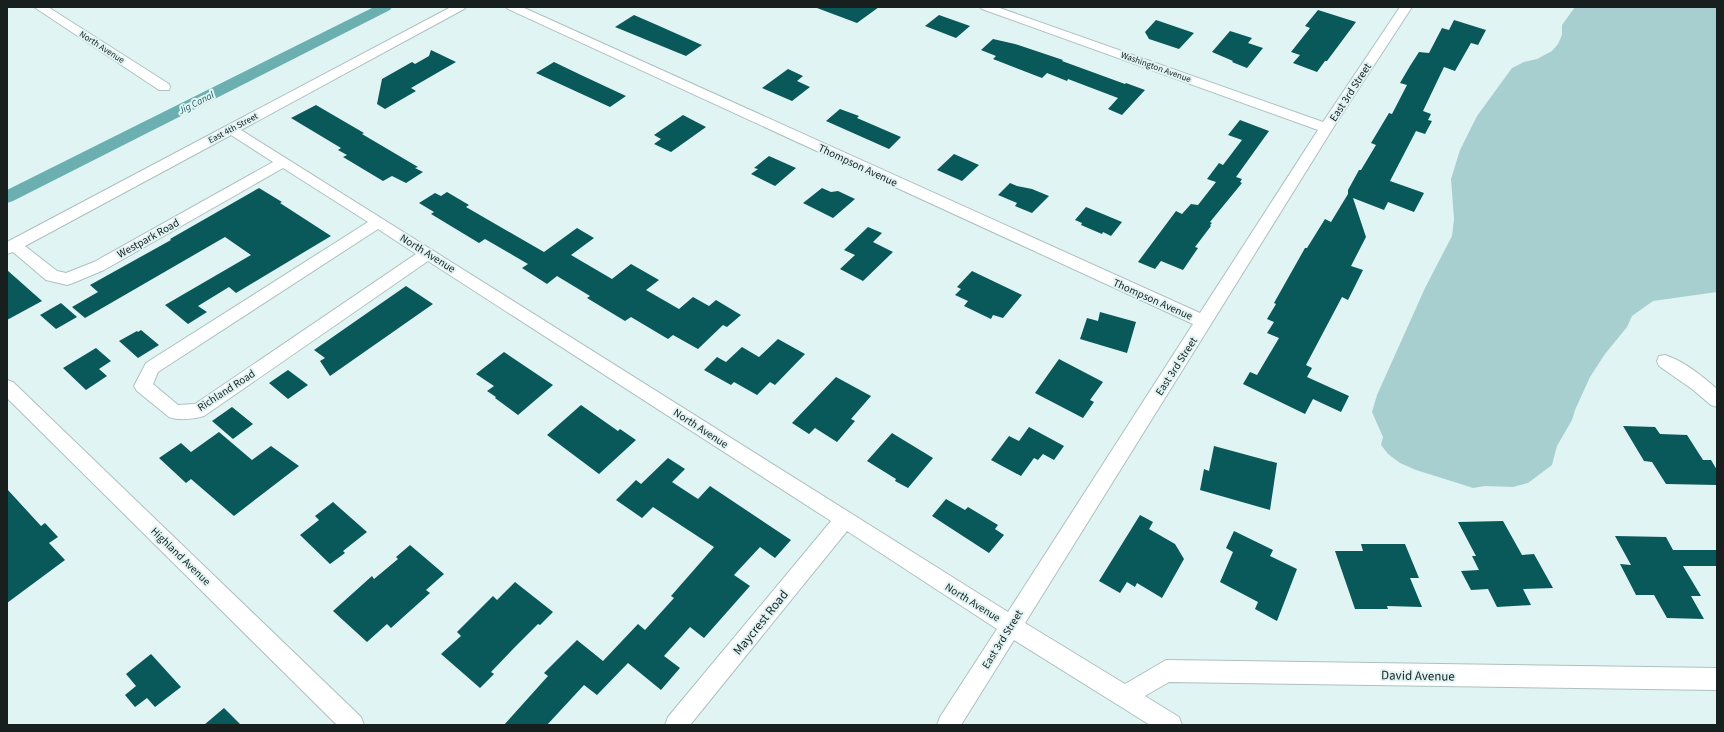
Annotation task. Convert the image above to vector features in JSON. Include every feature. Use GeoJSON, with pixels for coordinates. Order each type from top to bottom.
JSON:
{"type":"FeatureCollection","features":[{"type":"Feature","properties":{"kind":"street","name":"North Avenue"},"geometry":{"type":"LineString","coordinates":[[40,7],[164,87]]}},
{"type":"Feature","properties":{"kind":"street","name":"East 4th Street"},"geometry":{"type":"LineString","coordinates":[[11,247],[460,7]]}},
{"type":"Feature","properties":{"kind":"street","name":"Thompson Avenue"},"geometry":{"type":"LineString","coordinates":[[512,7],[1204,322]]}},
{"type":"Feature","properties":{"kind":"street","name":"Washington Avenue"},"geometry":{"type":"LineString","coordinates":[[986,7],[1326,128]]}},
{"type":"Feature","properties":{"kind":"street","name":"East 3rd Street"},"geometry":{"type":"LineString","coordinates":[[948,725],[1326,128],[1406,7]]}},
{"type":"Feature","properties":{"kind":"street","name":"North Avenue"},"geometry":{"type":"LineString","coordinates":[[231,129],[428,253],[1011,626],[1126,696],[1159,722]]}},
{"type":"Feature","properties":{"kind":"street","name":"Westpark Road"},"geometry":{"type":"LineString","coordinates":[[11,247],[52,276],[67,279],[99,266],[284,162]]}},
{"type":"Feature","properties":{"kind":"street","name":"Richland Road"},"geometry":{"type":"LineString","coordinates":[[379,222],[152,368],[143,386],[175,412],[198,411],[428,253]]}},
{"type":"Feature","properties":{"kind":"street"},"geometry":{"type":"LineString","coordinates":[[1664,361],[1686,374],[1706,389],[1717,400]]}},
{"type":"Feature","properties":{"kind":"street","name":"Highland Avenue"},"geometry":{"type":"LineString","coordinates":[[7,387],[353,725]]}},
{"type":"Feature","properties":{"kind":"street","name":"Maycrest Road"},"geometry":{"type":"LineString","coordinates":[[676,725],[844,520]]}},
{"type":"Feature","properties":{"kind":"street","name":"David Avenue"},"geometry":{"type":"LineString","coordinates":[[1126,696],[1166,672],[1717,679]]}},
{"type":"Feature","properties":{"kind":"shaded area"},"geometry":{"type":"Polygon","coordinates":[[[1575,7],[1717,7],[1717,292],[1653,301],[1632,316],[1627,327],[1605,354],[1590,377],[1572,420],[1557,446],[1552,465],[1528,483],[1513,487],[1485,486],[1473,488],[1416,470],[1400,463],[1388,454],[1381,445],[1383,437],[1372,412],[1377,395],[1425,288],[1452,236],[1454,219],[1451,179],[1460,150],[1477,116],[1512,68],[1524,62],[1537,59],[1552,51],[1558,44],[1562,35],[1562,25],[1575,7]]]}},
{"type":"Feature","properties":{"kind":"building"},"geometry":{"type":"Polygon","coordinates":[[[879,7],[857,23],[817,8],[879,7]]]}},
{"type":"Feature","properties":{"kind":"building"},"geometry":{"type":"Polygon","coordinates":[[[1318,10],[1356,22],[1317,72],[1293,63],[1300,55],[1291,52],[1310,28],[1305,26],[1318,10]]]}},
{"type":"Feature","properties":{"kind":"building"},"geometry":{"type":"Polygon","coordinates":[[[634,15],[702,45],[686,56],[615,27],[634,15]]]}},
{"type":"Feature","properties":{"kind":"building"},"geometry":{"type":"Polygon","coordinates":[[[939,15],[970,26],[956,38],[925,26],[939,15]]]}},
{"type":"Feature","properties":{"kind":"building"},"geometry":{"type":"Polygon","coordinates":[[[1156,20],[1194,33],[1179,49],[1149,39],[1145,32],[1156,20]]]}},
{"type":"Feature","properties":{"kind":"building"},"geometry":{"type":"Polygon","coordinates":[[[1454,20],[1486,30],[1478,45],[1471,43],[1455,71],[1444,67],[1423,111],[1431,114],[1428,120],[1432,121],[1425,134],[1416,131],[1390,181],[1424,193],[1414,212],[1388,202],[1384,210],[1353,198],[1366,237],[1351,266],[1363,270],[1348,300],[1342,297],[1306,365],[1312,368],[1307,377],[1349,396],[1341,412],[1313,399],[1305,414],[1243,384],[1250,372],[1257,375],[1279,338],[1267,333],[1274,322],[1267,319],[1276,304],[1274,303],[1305,248],[1307,248],[1325,219],[1331,222],[1348,194],[1348,190],[1359,170],[1361,170],[1376,145],[1371,143],[1389,113],[1392,114],[1407,85],[1400,83],[1410,66],[1419,52],[1429,53],[1442,28],[1449,30],[1454,20]]]}},
{"type":"Feature","properties":{"kind":"building"},"geometry":{"type":"Polygon","coordinates":[[[1230,31],[1252,38],[1248,43],[1263,48],[1247,68],[1212,52],[1230,31]]]}},
{"type":"Feature","properties":{"kind":"building"},"geometry":{"type":"Polygon","coordinates":[[[993,39],[1015,44],[1063,60],[1062,61],[1145,90],[1122,115],[1108,109],[1118,98],[1068,79],[1067,81],[1047,73],[1042,78],[993,59],[996,56],[981,50],[993,39]]]}},
{"type":"Feature","properties":{"kind":"building"},"geometry":{"type":"Polygon","coordinates":[[[431,50],[456,62],[411,88],[416,91],[385,109],[377,104],[382,79],[412,62],[415,64],[429,56],[431,50]]]}},
{"type":"Feature","properties":{"kind":"building"},"geometry":{"type":"Polygon","coordinates":[[[554,62],[626,96],[610,107],[536,73],[554,62]]]}},
{"type":"Feature","properties":{"kind":"building"},"geometry":{"type":"Polygon","coordinates":[[[788,69],[803,76],[797,81],[810,87],[792,101],[762,88],[788,69]]]}},
{"type":"Feature","properties":{"kind":"building"},"geometry":{"type":"Polygon","coordinates":[[[316,105],[364,133],[362,134],[418,167],[415,168],[423,172],[406,183],[392,176],[383,181],[343,157],[347,155],[338,150],[341,148],[291,118],[316,105]]]}},
{"type":"Feature","properties":{"kind":"building"},"geometry":{"type":"Polygon","coordinates":[[[840,109],[859,116],[857,118],[901,137],[889,149],[826,121],[840,109]]]}},
{"type":"Feature","properties":{"kind":"building"},"geometry":{"type":"Polygon","coordinates":[[[683,115],[706,127],[671,152],[654,144],[661,139],[654,135],[683,115]]]}},
{"type":"Feature","properties":{"kind":"building"},"geometry":{"type":"Polygon","coordinates":[[[1240,120],[1269,131],[1236,177],[1242,179],[1240,182],[1242,183],[1210,222],[1212,223],[1210,225],[1211,226],[1195,247],[1198,248],[1183,270],[1161,261],[1155,269],[1138,262],[1176,211],[1182,214],[1191,204],[1198,205],[1216,182],[1207,179],[1219,163],[1223,165],[1242,140],[1228,135],[1240,120]]]}},
{"type":"Feature","properties":{"kind":"building"},"geometry":{"type":"Polygon","coordinates":[[[954,154],[979,165],[962,181],[937,170],[954,154]]]}},
{"type":"Feature","properties":{"kind":"building"},"geometry":{"type":"Polygon","coordinates":[[[769,156],[796,168],[775,186],[751,174],[758,169],[754,168],[769,156]]]}},
{"type":"Feature","properties":{"kind":"building"},"geometry":{"type":"Polygon","coordinates":[[[1010,183],[1032,189],[1049,196],[1032,213],[1015,206],[1017,203],[998,195],[1010,183]]]}},
{"type":"Feature","properties":{"kind":"building"},"geometry":{"type":"Polygon","coordinates":[[[259,188],[331,236],[236,293],[229,287],[198,306],[207,312],[188,324],[165,305],[251,255],[225,237],[85,318],[72,307],[98,292],[90,285],[171,240],[170,239],[259,188]]]}},
{"type":"Feature","properties":{"kind":"building"},"geometry":{"type":"Polygon","coordinates":[[[822,188],[831,192],[838,191],[855,199],[833,218],[803,203],[822,188]]]}},
{"type":"Feature","properties":{"kind":"building"},"geometry":{"type":"Polygon","coordinates":[[[447,192],[469,205],[466,207],[544,252],[577,228],[594,238],[571,255],[612,279],[631,264],[659,280],[646,290],[679,309],[693,297],[709,306],[716,300],[741,315],[727,327],[723,325],[698,349],[673,335],[668,339],[631,317],[625,321],[587,298],[590,296],[557,276],[547,284],[522,268],[528,264],[485,239],[479,243],[431,214],[434,212],[419,203],[435,193],[441,196],[447,192]]]}},
{"type":"Feature","properties":{"kind":"building"},"geometry":{"type":"Polygon","coordinates":[[[1086,207],[1122,222],[1111,236],[1103,232],[1102,234],[1081,225],[1082,223],[1075,220],[1086,207]]]}},
{"type":"Feature","properties":{"kind":"building"},"geometry":{"type":"Polygon","coordinates":[[[868,227],[882,233],[873,242],[893,252],[863,281],[840,269],[855,255],[844,250],[868,227]]]}},
{"type":"Feature","properties":{"kind":"building"},"geometry":{"type":"Polygon","coordinates":[[[7,270],[42,301],[7,320],[7,270]]]}},
{"type":"Feature","properties":{"kind":"building"},"geometry":{"type":"Polygon","coordinates":[[[972,271],[1022,295],[1003,318],[993,315],[991,319],[964,306],[968,301],[955,295],[961,289],[957,287],[972,271]]]}},
{"type":"Feature","properties":{"kind":"building"},"geometry":{"type":"Polygon","coordinates":[[[406,286],[433,304],[330,376],[320,361],[325,358],[314,350],[406,286]]]}},
{"type":"Feature","properties":{"kind":"building"},"geometry":{"type":"Polygon","coordinates":[[[61,303],[77,317],[56,329],[40,315],[61,303]]]}},
{"type":"Feature","properties":{"kind":"building"},"geometry":{"type":"Polygon","coordinates":[[[1100,312],[1136,322],[1127,353],[1080,339],[1087,318],[1098,321],[1100,312]]]}},
{"type":"Feature","properties":{"kind":"building"},"geometry":{"type":"Polygon","coordinates":[[[141,330],[159,345],[138,358],[119,341],[141,330]]]}},
{"type":"Feature","properties":{"kind":"building"},"geometry":{"type":"Polygon","coordinates":[[[778,339],[805,354],[775,385],[770,382],[757,395],[734,382],[731,385],[704,370],[717,357],[726,362],[742,347],[759,357],[778,339]]]}},
{"type":"Feature","properties":{"kind":"building"},"geometry":{"type":"Polygon","coordinates":[[[96,348],[111,361],[99,369],[107,376],[86,390],[63,368],[96,348]]]}},
{"type":"Feature","properties":{"kind":"building"},"geometry":{"type":"Polygon","coordinates":[[[504,352],[553,385],[518,415],[487,391],[494,386],[476,374],[504,352]]]}},
{"type":"Feature","properties":{"kind":"building"},"geometry":{"type":"Polygon","coordinates":[[[1059,359],[1103,382],[1090,400],[1094,402],[1083,418],[1035,393],[1059,359]]]}},
{"type":"Feature","properties":{"kind":"building"},"geometry":{"type":"Polygon","coordinates":[[[288,370],[308,385],[288,399],[269,383],[288,370]]]}},
{"type":"Feature","properties":{"kind":"building"},"geometry":{"type":"Polygon","coordinates":[[[836,377],[871,396],[851,419],[855,421],[837,442],[815,428],[809,434],[792,423],[836,377]]]}},
{"type":"Feature","properties":{"kind":"building"},"geometry":{"type":"Polygon","coordinates":[[[581,405],[618,431],[620,429],[636,440],[599,474],[547,435],[581,405]]]}},
{"type":"Feature","properties":{"kind":"building"},"geometry":{"type":"Polygon","coordinates":[[[232,407],[253,424],[233,439],[212,421],[232,407]]]}},
{"type":"Feature","properties":{"kind":"building"},"geometry":{"type":"Polygon","coordinates":[[[1623,426],[1655,427],[1660,434],[1687,435],[1703,460],[1711,460],[1717,470],[1717,485],[1666,484],[1652,462],[1644,461],[1623,426]]]}},
{"type":"Feature","properties":{"kind":"building"},"geometry":{"type":"Polygon","coordinates":[[[1029,427],[1064,446],[1054,460],[1043,454],[1038,460],[1034,458],[1021,476],[991,460],[1009,436],[1019,441],[1029,427]]]}},
{"type":"Feature","properties":{"kind":"building"},"geometry":{"type":"Polygon","coordinates":[[[219,432],[252,460],[271,446],[299,466],[234,516],[191,479],[186,483],[159,458],[181,443],[191,452],[219,432]]]}},
{"type":"Feature","properties":{"kind":"building"},"geometry":{"type":"Polygon","coordinates":[[[892,433],[933,458],[908,488],[895,481],[896,479],[867,461],[892,433]]]}},
{"type":"Feature","properties":{"kind":"building"},"geometry":{"type":"Polygon","coordinates":[[[1214,446],[1277,463],[1270,510],[1200,490],[1204,469],[1209,471],[1214,446]]]}},
{"type":"Feature","properties":{"kind":"building"},"geometry":{"type":"Polygon","coordinates":[[[668,458],[685,469],[672,482],[698,499],[710,486],[791,540],[775,558],[760,547],[734,575],[750,586],[704,638],[690,627],[664,656],[680,668],[661,690],[628,663],[597,695],[584,685],[547,725],[504,725],[548,676],[544,673],[577,640],[603,661],[638,624],[645,630],[674,598],[671,596],[714,547],[653,507],[642,518],[616,500],[636,480],[641,484],[668,458]]]}},
{"type":"Feature","properties":{"kind":"building"},"geometry":{"type":"Polygon","coordinates":[[[7,489],[41,526],[45,523],[58,537],[49,543],[65,560],[7,603],[7,489]]]}},
{"type":"Feature","properties":{"kind":"building"},"geometry":{"type":"Polygon","coordinates":[[[946,499],[965,510],[968,507],[998,525],[995,529],[1004,535],[989,553],[932,516],[946,499]]]}},
{"type":"Feature","properties":{"kind":"building"},"geometry":{"type":"Polygon","coordinates":[[[333,502],[367,532],[343,551],[345,553],[330,564],[300,535],[319,520],[315,516],[333,502]]]}},
{"type":"Feature","properties":{"kind":"building"},"geometry":{"type":"Polygon","coordinates":[[[1140,515],[1153,522],[1149,529],[1175,544],[1184,559],[1162,598],[1137,583],[1135,587],[1127,582],[1120,593],[1099,581],[1140,515]]]}},
{"type":"Feature","properties":{"kind":"building"},"geometry":{"type":"Polygon","coordinates":[[[1503,521],[1522,555],[1534,554],[1553,588],[1523,589],[1531,605],[1497,607],[1488,589],[1471,590],[1461,571],[1479,570],[1472,556],[1476,556],[1458,522],[1503,521]]]}},
{"type":"Feature","properties":{"kind":"building"},"geometry":{"type":"Polygon","coordinates":[[[1234,531],[1273,550],[1270,556],[1297,569],[1277,621],[1255,609],[1258,602],[1220,582],[1233,552],[1226,548],[1234,531]]]}},
{"type":"Feature","properties":{"kind":"building"},"geometry":{"type":"Polygon","coordinates":[[[1615,536],[1666,537],[1673,550],[1717,550],[1717,566],[1683,566],[1701,596],[1691,596],[1704,619],[1667,618],[1654,595],[1636,595],[1620,564],[1631,565],[1615,536]]]}},
{"type":"Feature","properties":{"kind":"building"},"geometry":{"type":"Polygon","coordinates":[[[1361,544],[1405,544],[1419,578],[1410,578],[1422,607],[1387,606],[1388,609],[1355,609],[1335,551],[1363,551],[1361,544]]]}},
{"type":"Feature","properties":{"kind":"building"},"geometry":{"type":"Polygon","coordinates":[[[410,545],[444,574],[426,590],[430,593],[391,628],[387,624],[367,642],[333,611],[372,576],[374,579],[398,559],[396,557],[410,545]]]}},
{"type":"Feature","properties":{"kind":"building"},"geometry":{"type":"Polygon","coordinates":[[[515,582],[553,612],[540,625],[538,624],[514,648],[491,672],[494,674],[480,688],[441,654],[461,636],[457,632],[493,596],[497,600],[515,582]]]}},
{"type":"Feature","properties":{"kind":"building"},"geometry":{"type":"Polygon","coordinates":[[[151,654],[181,687],[155,707],[147,698],[135,707],[125,695],[136,686],[126,674],[151,654]]]}},
{"type":"Feature","properties":{"kind":"building"},"geometry":{"type":"Polygon","coordinates":[[[224,708],[241,725],[204,725],[224,708]]]}},
{"type":"Feature","properties":{"kind":"waterway","name":"Jig Canal"},"geometry":{"type":"LineString","coordinates":[[7,197],[385,7]]}}]}
